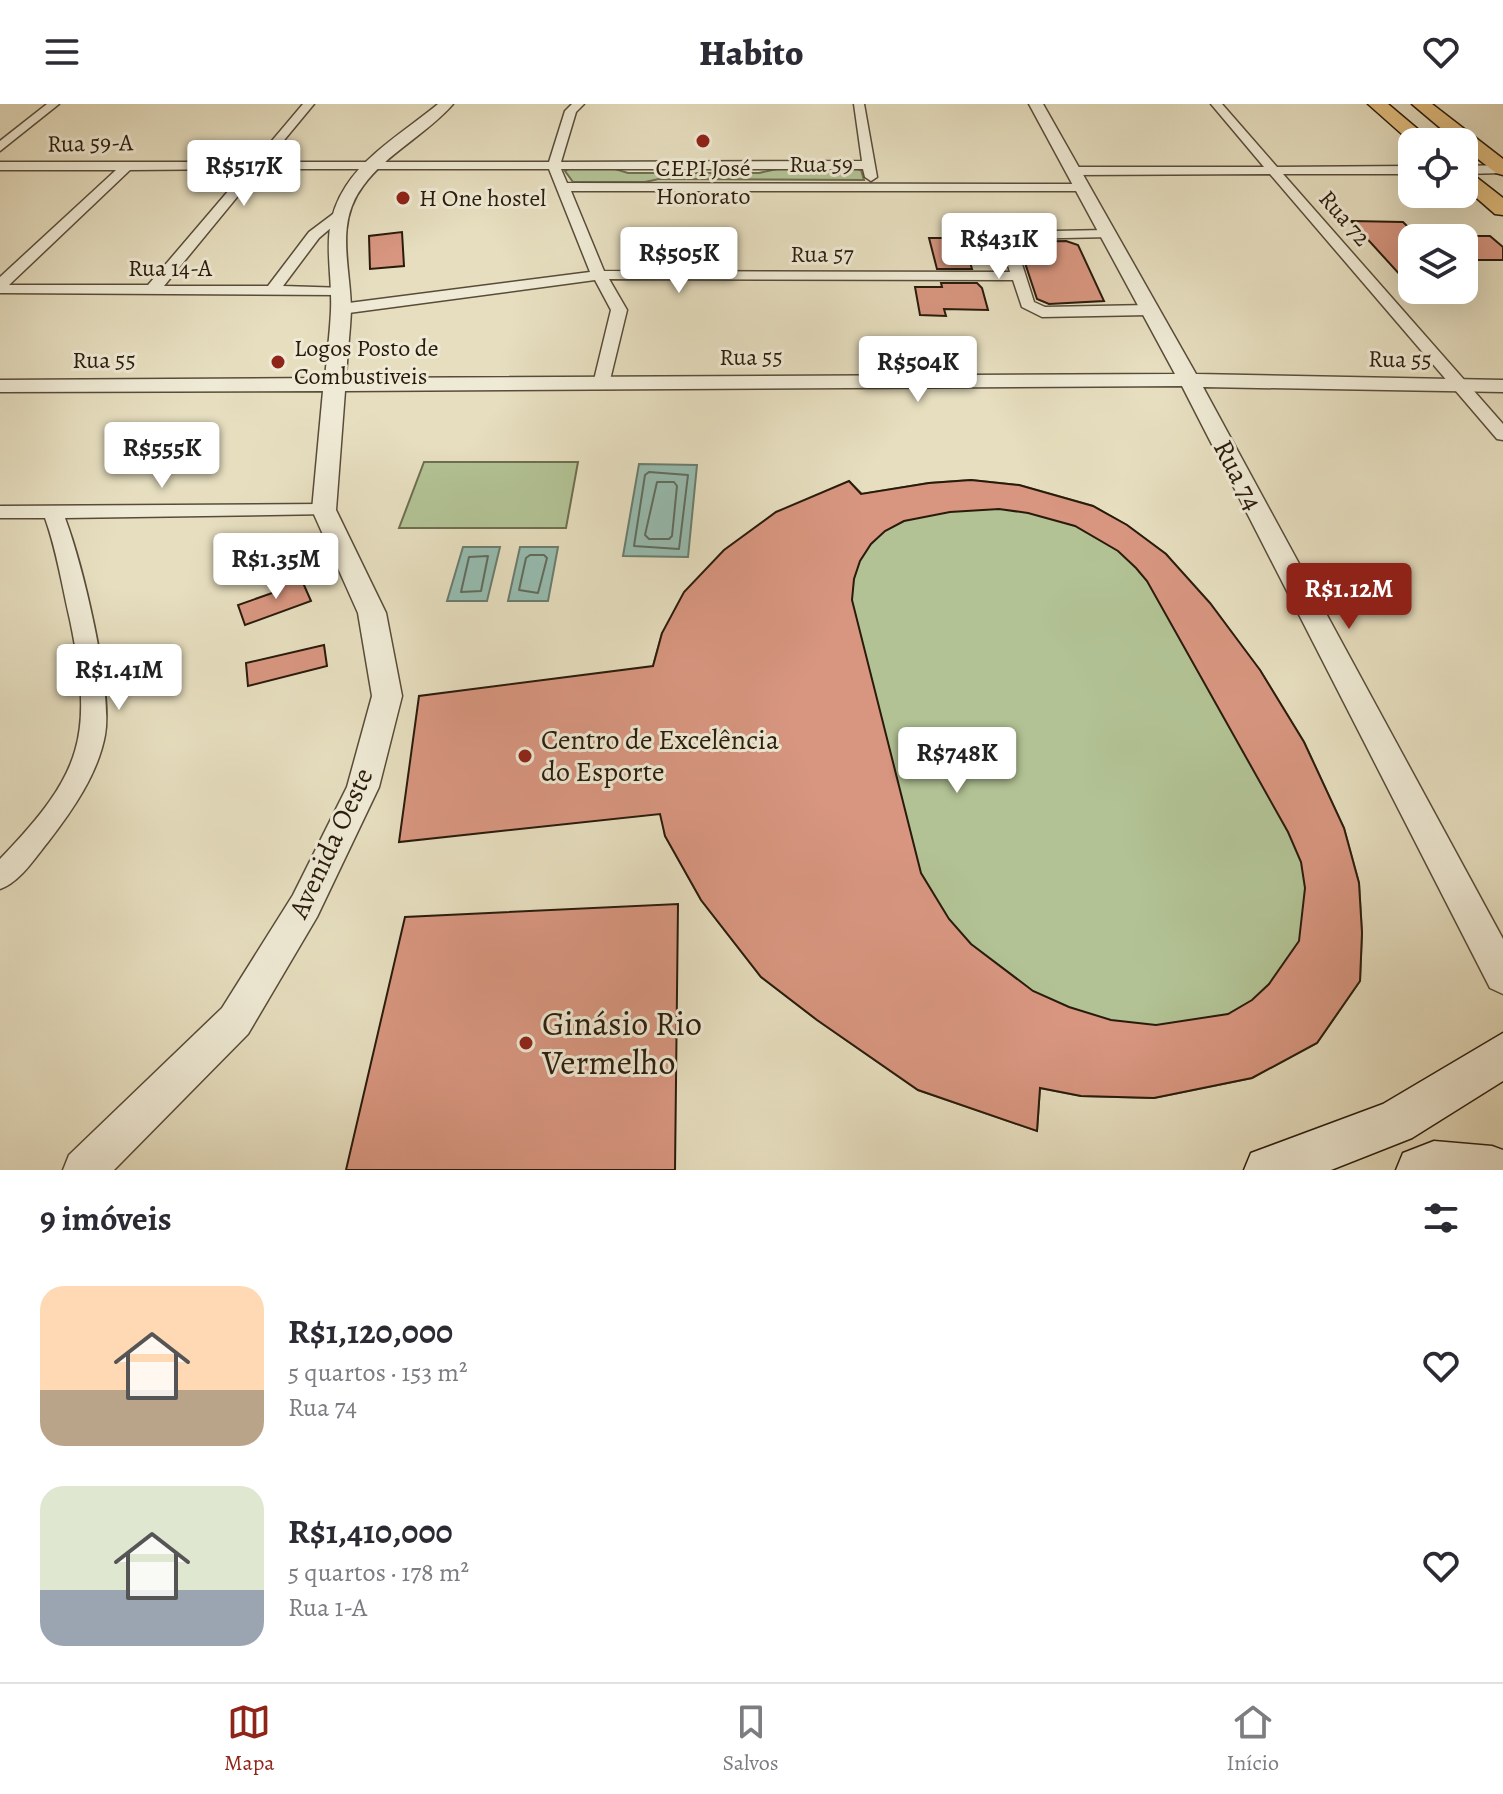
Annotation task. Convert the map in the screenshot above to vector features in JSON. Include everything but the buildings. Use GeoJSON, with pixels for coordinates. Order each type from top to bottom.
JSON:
{"type":"FeatureCollection","features":[{"type":"Feature","properties":{"kind":"main road"},"geometry":{"type":"LineString","coordinates":[[1377,104],[1406,128]]}},
{"type":"Feature","properties":{"kind":"main road"},"geometry":{"type":"LineString","coordinates":[[1421,104],[1503,169]]}},
{"type":"Feature","properties":{"kind":"main road"},"geometry":{"type":"LineString","coordinates":[[1478,188],[1503,209]]}},
{"type":"Feature","properties":{"kind":"main road"},"geometry":{"type":"LineString","coordinates":[[1268,1170],[1396,1122],[1503,1055]]}},
{"type":"Feature","properties":{"kind":"main road"},"geometry":{"type":"LineString","coordinates":[[1420,1170],[1434,1165],[1492,1170]]}},
{"type":"Feature","properties":{"kind":"street"},"geometry":{"type":"LineString","coordinates":[[0,147],[54,104]]}},
{"type":"Feature","properties":{"kind":"street"},"geometry":{"type":"LineString","coordinates":[[152,290],[309,104]]}},
{"type":"Feature","properties":{"kind":"street","name":"Avenida Oeste"},"geometry":{"type":"LineString","coordinates":[[84,1170],[235,1021],[305,906],[363,787],[387,696],[372,613],[324,510],[341,300],[336,233],[341,212],[354,186],[372,166],[446,104]]}},
{"type":"Feature","properties":{"kind":"street"},"geometry":{"type":"LineString","coordinates":[[579,104],[571,111],[554,166],[599,275],[619,310],[601,384]]}},
{"type":"Feature","properties":{"kind":"street"},"geometry":{"type":"LineString","coordinates":[[859,104],[873,186]]}},
{"type":"Feature","properties":{"kind":"street","name":"Rua 74"},"geometry":{"type":"LineString","coordinates":[[1036,104],[1187,380],[1503,976]]}},
{"type":"Feature","properties":{"kind":"street","name":"Rua 72"},"geometry":{"type":"LineString","coordinates":[[1216,104],[1503,435]]}},
{"type":"Feature","properties":{"kind":"street"},"geometry":{"type":"LineString","coordinates":[[0,287],[129,164]]}},
{"type":"Feature","properties":{"kind":"street","name":"Rua 59"},"geometry":{"type":"LineString","coordinates":[[372,166],[869,165]]}},
{"type":"Feature","properties":{"kind":"street","name":"Rua 59-A"},"geometry":{"type":"LineString","coordinates":[[0,166],[372,166]]}},
{"type":"Feature","properties":{"kind":"street"},"geometry":{"type":"LineString","coordinates":[[1478,170],[1503,169]]}},
{"type":"Feature","properties":{"kind":"street"},"geometry":{"type":"LineString","coordinates":[[1074,171],[1398,170]]}},
{"type":"Feature","properties":{"kind":"street","name":"Rua 59"},"geometry":{"type":"LineString","coordinates":[[562,187],[1080,188]]}},
{"type":"Feature","properties":{"kind":"street","name":"Avenida Oeste"},"geometry":{"type":"LineString","coordinates":[[273,290],[314,235],[341,212]]}},
{"type":"Feature","properties":{"kind":"street"},"geometry":{"type":"LineString","coordinates":[[1106,234],[1006,235],[1027,304],[1042,312],[1149,310]]}},
{"type":"Feature","properties":{"kind":"street","name":"Rua 57"},"geometry":{"type":"LineString","coordinates":[[341,300],[599,275],[1018,276]]}},
{"type":"Feature","properties":{"kind":"street","name":"Rua 14-A"},"geometry":{"type":"LineString","coordinates":[[0,287],[273,290],[341,300]]}},
{"type":"Feature","properties":{"kind":"street","name":"Rua 55"},"geometry":{"type":"LineString","coordinates":[[0,386],[1187,380],[1503,386]]}},
{"type":"Feature","properties":{"kind":"street"},"geometry":{"type":"LineString","coordinates":[[0,512],[324,510]]}},
{"type":"Feature","properties":{"kind":"street"},"geometry":{"type":"LineString","coordinates":[[0,877],[25,852],[58,809],[82,768],[92,738],[95,712],[83,633],[63,537],[53,513]]}},
{"type":"Feature","properties":{"kind":"green space"},"geometry":{"type":"Polygon","coordinates":[[[570,168],[615,169],[628,173],[759,173],[777,169],[852,168],[861,170],[864,180],[659,179],[645,182],[573,182],[565,171],[570,168]]]}},
{"type":"Feature","properties":{"kind":"green space"},"geometry":{"type":"Polygon","coordinates":[[[424,462],[578,462],[566,528],[399,528],[424,462]]]}},
{"type":"Feature","properties":{"kind":"green space"},"geometry":{"type":"Polygon","coordinates":[[[971,480],[1019,485],[1093,506],[1127,525],[1166,554],[1260,670],[1304,742],[1344,828],[1359,883],[1362,933],[1360,981],[1317,1043],[1252,1078],[1154,1098],[1081,1096],[1040,1088],[1037,1131],[918,1090],[761,977],[701,900],[665,836],[647,688],[662,633],[849,481],[862,494],[971,480]]]}},
{"type":"Feature","properties":{"kind":"water"},"geometry":{"type":"Polygon","coordinates":[[[639,464],[697,465],[688,557],[623,556],[639,464]]]}},
{"type":"Feature","properties":{"kind":"water"},"geometry":{"type":"Polygon","coordinates":[[[463,547],[500,547],[487,601],[447,601],[463,547]]]}},
{"type":"Feature","properties":{"kind":"water"},"geometry":{"type":"Polygon","coordinates":[[[520,547],[558,547],[548,601],[508,601],[520,547]]]}},
{"type":"Feature","properties":{"kind":"place","name":"CEPI José Honorato"},"geometry":{"type":"Point","coordinates":[703,141]}},
{"type":"Feature","properties":{"kind":"place","name":"H One hostel"},"geometry":{"type":"Point","coordinates":[403,198]}},
{"type":"Feature","properties":{"kind":"place","name":"Logos Posto de Combustiveis"},"geometry":{"type":"Point","coordinates":[278,362]}},
{"type":"Feature","properties":{"kind":"place","name":"Centro de Excelência do Esporte"},"geometry":{"type":"Point","coordinates":[525,756]}},
{"type":"Feature","properties":{"kind":"place","name":"Ginásio Rio Vermelho"},"geometry":{"type":"Point","coordinates":[526,1043]}}]}
